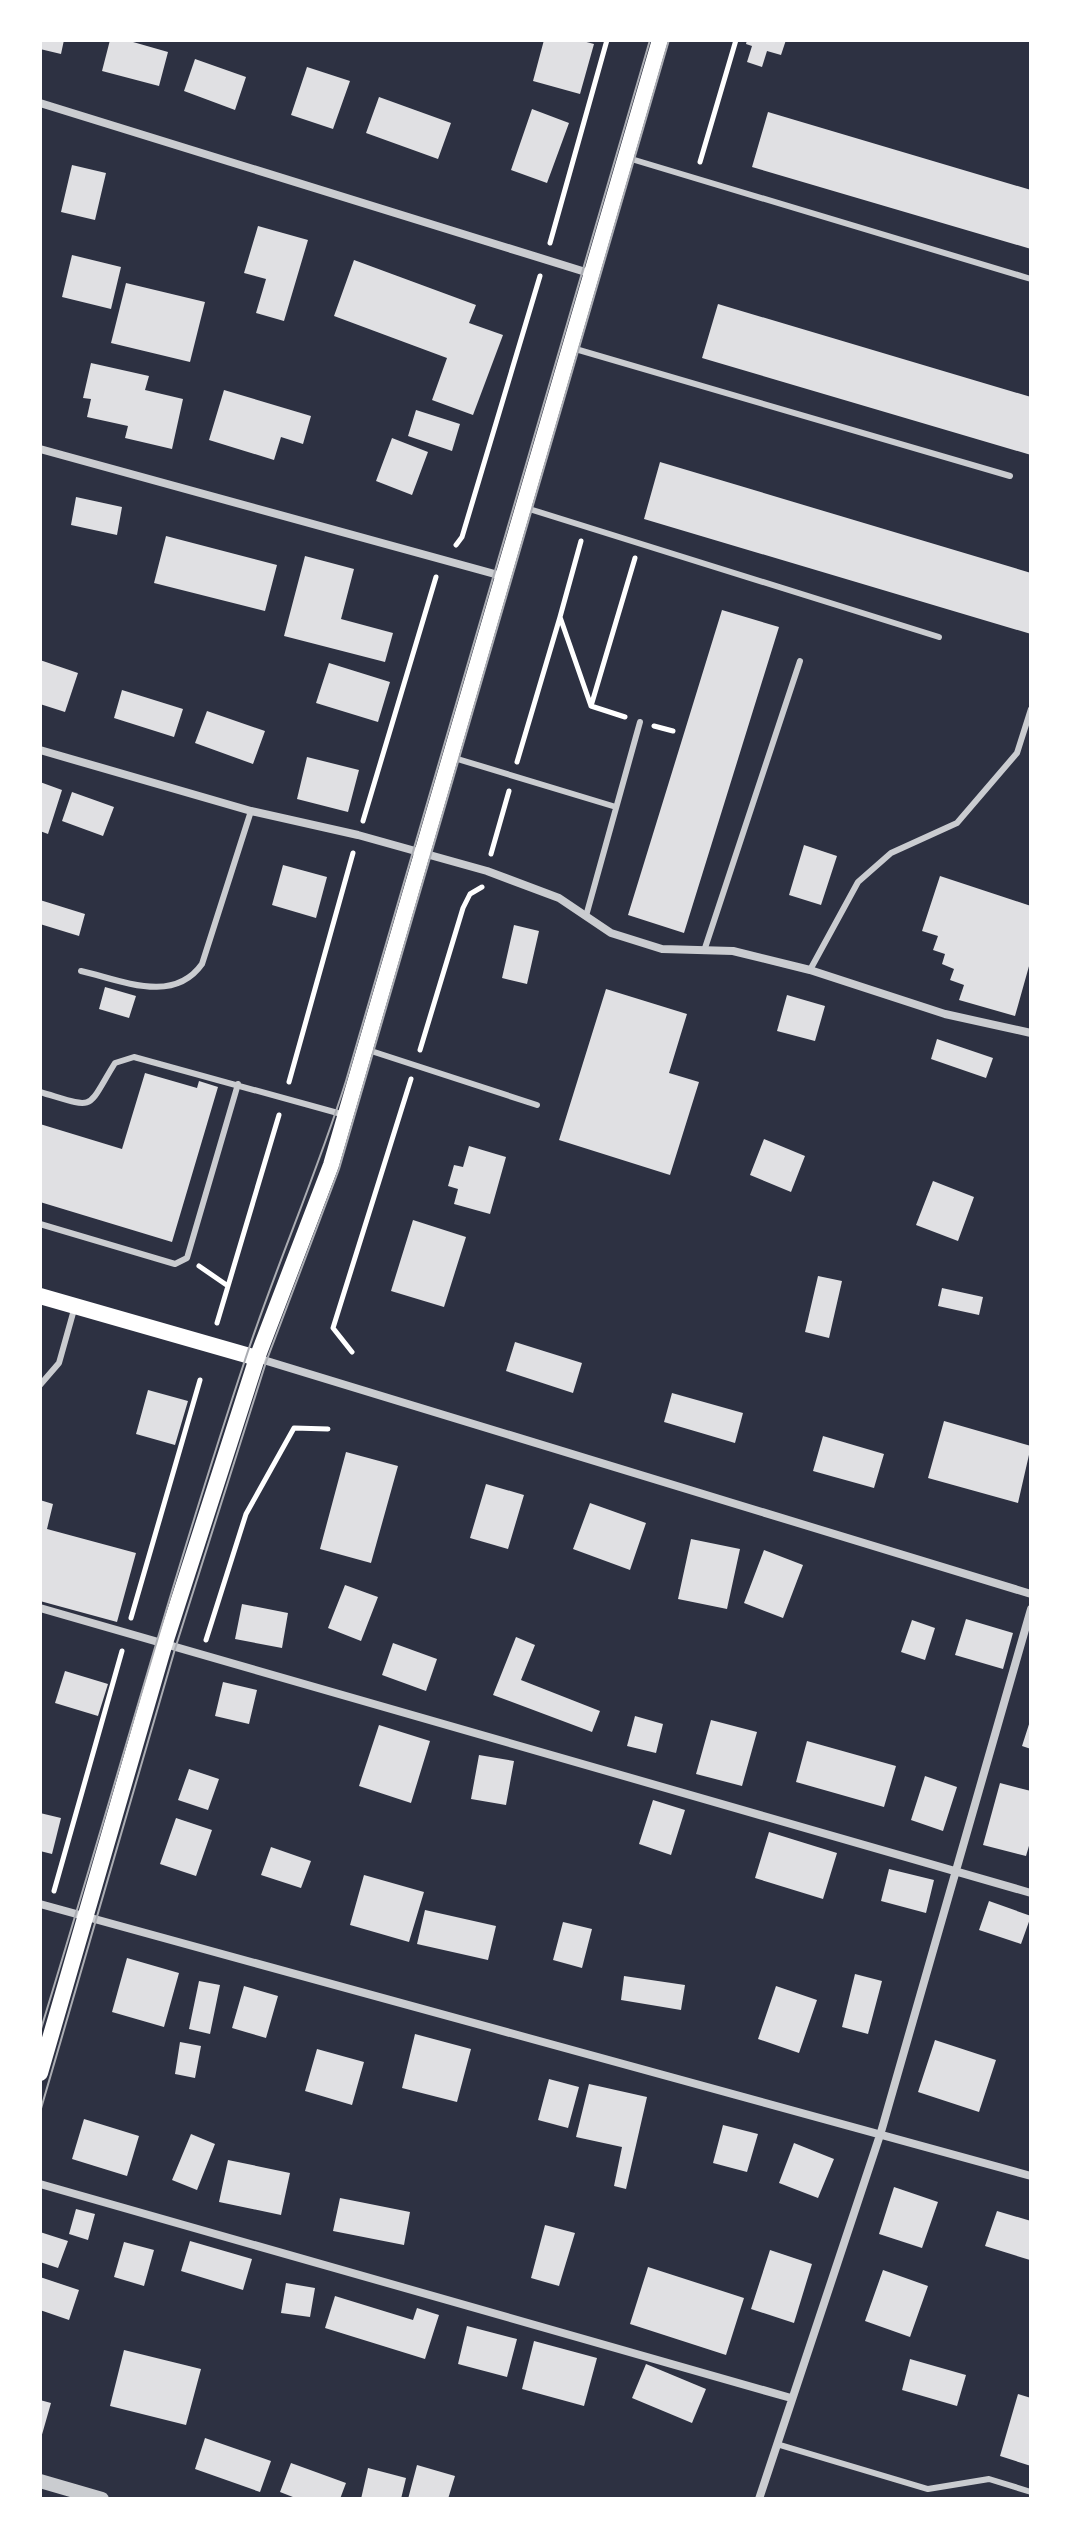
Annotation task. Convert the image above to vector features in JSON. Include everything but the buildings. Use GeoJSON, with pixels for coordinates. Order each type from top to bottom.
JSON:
{"type":"FeatureCollection","features":[{"type":"Feature","properties":{"kind":"main road"},"geometry":{"type":"LineString","coordinates":[[40,2073],[164,1646],[257,1358],[331,1165],[660,40]]}},
{"type":"Feature","properties":{"kind":"main road"},"geometry":{"type":"LineString","coordinates":[[40,1296],[257,1358]]}},
{"type":"Feature","properties":{"kind":"street"},"geometry":{"type":"LineString","coordinates":[[40,103],[592,274]]}},
{"type":"Feature","properties":{"kind":"street"},"geometry":{"type":"LineString","coordinates":[[40,449],[502,576]]}},
{"type":"Feature","properties":{"kind":"street"},"geometry":{"type":"LineString","coordinates":[[40,750],[251,811],[358,835],[487,871],[559,898],[611,933],[662,949],[733,951],[810,970],[945,1014],[1031,1033]]}},
{"type":"Feature","properties":{"kind":"street"},"geometry":{"type":"LineString","coordinates":[[257,1358],[1031,1594]]}},
{"type":"Feature","properties":{"kind":"street"},"geometry":{"type":"LineString","coordinates":[[40,1608],[1031,1893]]}},
{"type":"Feature","properties":{"kind":"street"},"geometry":{"type":"LineString","coordinates":[[759,2499],[881,2132],[1031,1609]]}},
{"type":"Feature","properties":{"kind":"street"},"geometry":{"type":"LineString","coordinates":[[40,1904],[881,2132],[1031,2176]]}},
{"type":"Feature","properties":{"kind":"street"},"geometry":{"type":"LineString","coordinates":[[40,2184],[791,2398]]}},
{"type":"Feature","properties":{"kind":"street"},"geometry":{"type":"LineString","coordinates":[[40,2481],[102,2499]]}},
{"type":"Feature","properties":{"kind":"lane"},"geometry":{"type":"LineString","coordinates":[[626,158],[1031,279]]}},
{"type":"Feature","properties":{"kind":"lane"},"geometry":{"type":"LineString","coordinates":[[570,348],[1010,476]]}},
{"type":"Feature","properties":{"kind":"lane"},"geometry":{"type":"LineString","coordinates":[[523,507],[939,637]]}},
{"type":"Feature","properties":{"kind":"lane"},"geometry":{"type":"LineString","coordinates":[[705,948],[800,661]]}},
{"type":"Feature","properties":{"kind":"lane"},"geometry":{"type":"LineString","coordinates":[[810,970],[858,882],[891,853],[957,823],[1017,753],[1031,709]]}},
{"type":"Feature","properties":{"kind":"lane"},"geometry":{"type":"LineString","coordinates":[[586,916],[640,722]]}},
{"type":"Feature","properties":{"kind":"lane"},"geometry":{"type":"LineString","coordinates":[[450,757],[616,807]]}},
{"type":"Feature","properties":{"kind":"lane"},"geometry":{"type":"LineString","coordinates":[[81,971],[163,989],[187,981],[195,974],[202,964],[251,811]]}},
{"type":"Feature","properties":{"kind":"lane"},"geometry":{"type":"LineString","coordinates":[[364,1048],[537,1105]]}},
{"type":"Feature","properties":{"kind":"lane"},"geometry":{"type":"LineString","coordinates":[[40,1092],[78,1104],[93,1101],[115,1063],[128,1057],[345,1115]]}},
{"type":"Feature","properties":{"kind":"lane"},"geometry":{"type":"LineString","coordinates":[[40,1224],[175,1264],[187,1258],[238,1084]]}},
{"type":"Feature","properties":{"kind":"lane"},"geometry":{"type":"LineString","coordinates":[[40,1385],[59,1363],[75,1306]]}},
{"type":"Feature","properties":{"kind":"lane"},"geometry":{"type":"LineString","coordinates":[[777,2444],[928,2489],[989,2479],[1031,2492]]}},
{"type":"Feature","properties":{"kind":"path"},"geometry":{"type":"LineString","coordinates":[[358,835],[444,551],[455,546],[462,537],[607,40]]}},
{"type":"Feature","properties":{"kind":"path"},"geometry":{"type":"LineString","coordinates":[[696,179],[736,40]]}},
{"type":"Feature","properties":{"kind":"path"},"geometry":{"type":"LineString","coordinates":[[352,1352],[333,1328],[463,908],[470,894],[482,887],[585,526]]}},
{"type":"Feature","properties":{"kind":"path"},"geometry":{"type":"LineString","coordinates":[[591,706],[639,543]]}},
{"type":"Feature","properties":{"kind":"path"},"geometry":{"type":"LineString","coordinates":[[560,617],[591,706]]}},
{"type":"Feature","properties":{"kind":"path"},"geometry":{"type":"LineString","coordinates":[[591,706],[673,731]]}},
{"type":"Feature","properties":{"kind":"path"},"geometry":{"type":"LineString","coordinates":[[187,1258],[228,1286]]}},
{"type":"Feature","properties":{"kind":"path"},"geometry":{"type":"LineString","coordinates":[[200,1656],[246,1514],[294,1428],[328,1429]]}},
{"type":"Feature","properties":{"kind":"tram line"},"geometry":{"type":"LineString","coordinates":[[40,2032],[218,1444],[257,1325],[346,1081],[650,40]]}},
{"type":"Feature","properties":{"kind":"tram line"},"geometry":{"type":"LineString","coordinates":[[40,2112],[175,1649],[266,1362],[339,1169],[669,40]]}}]}
